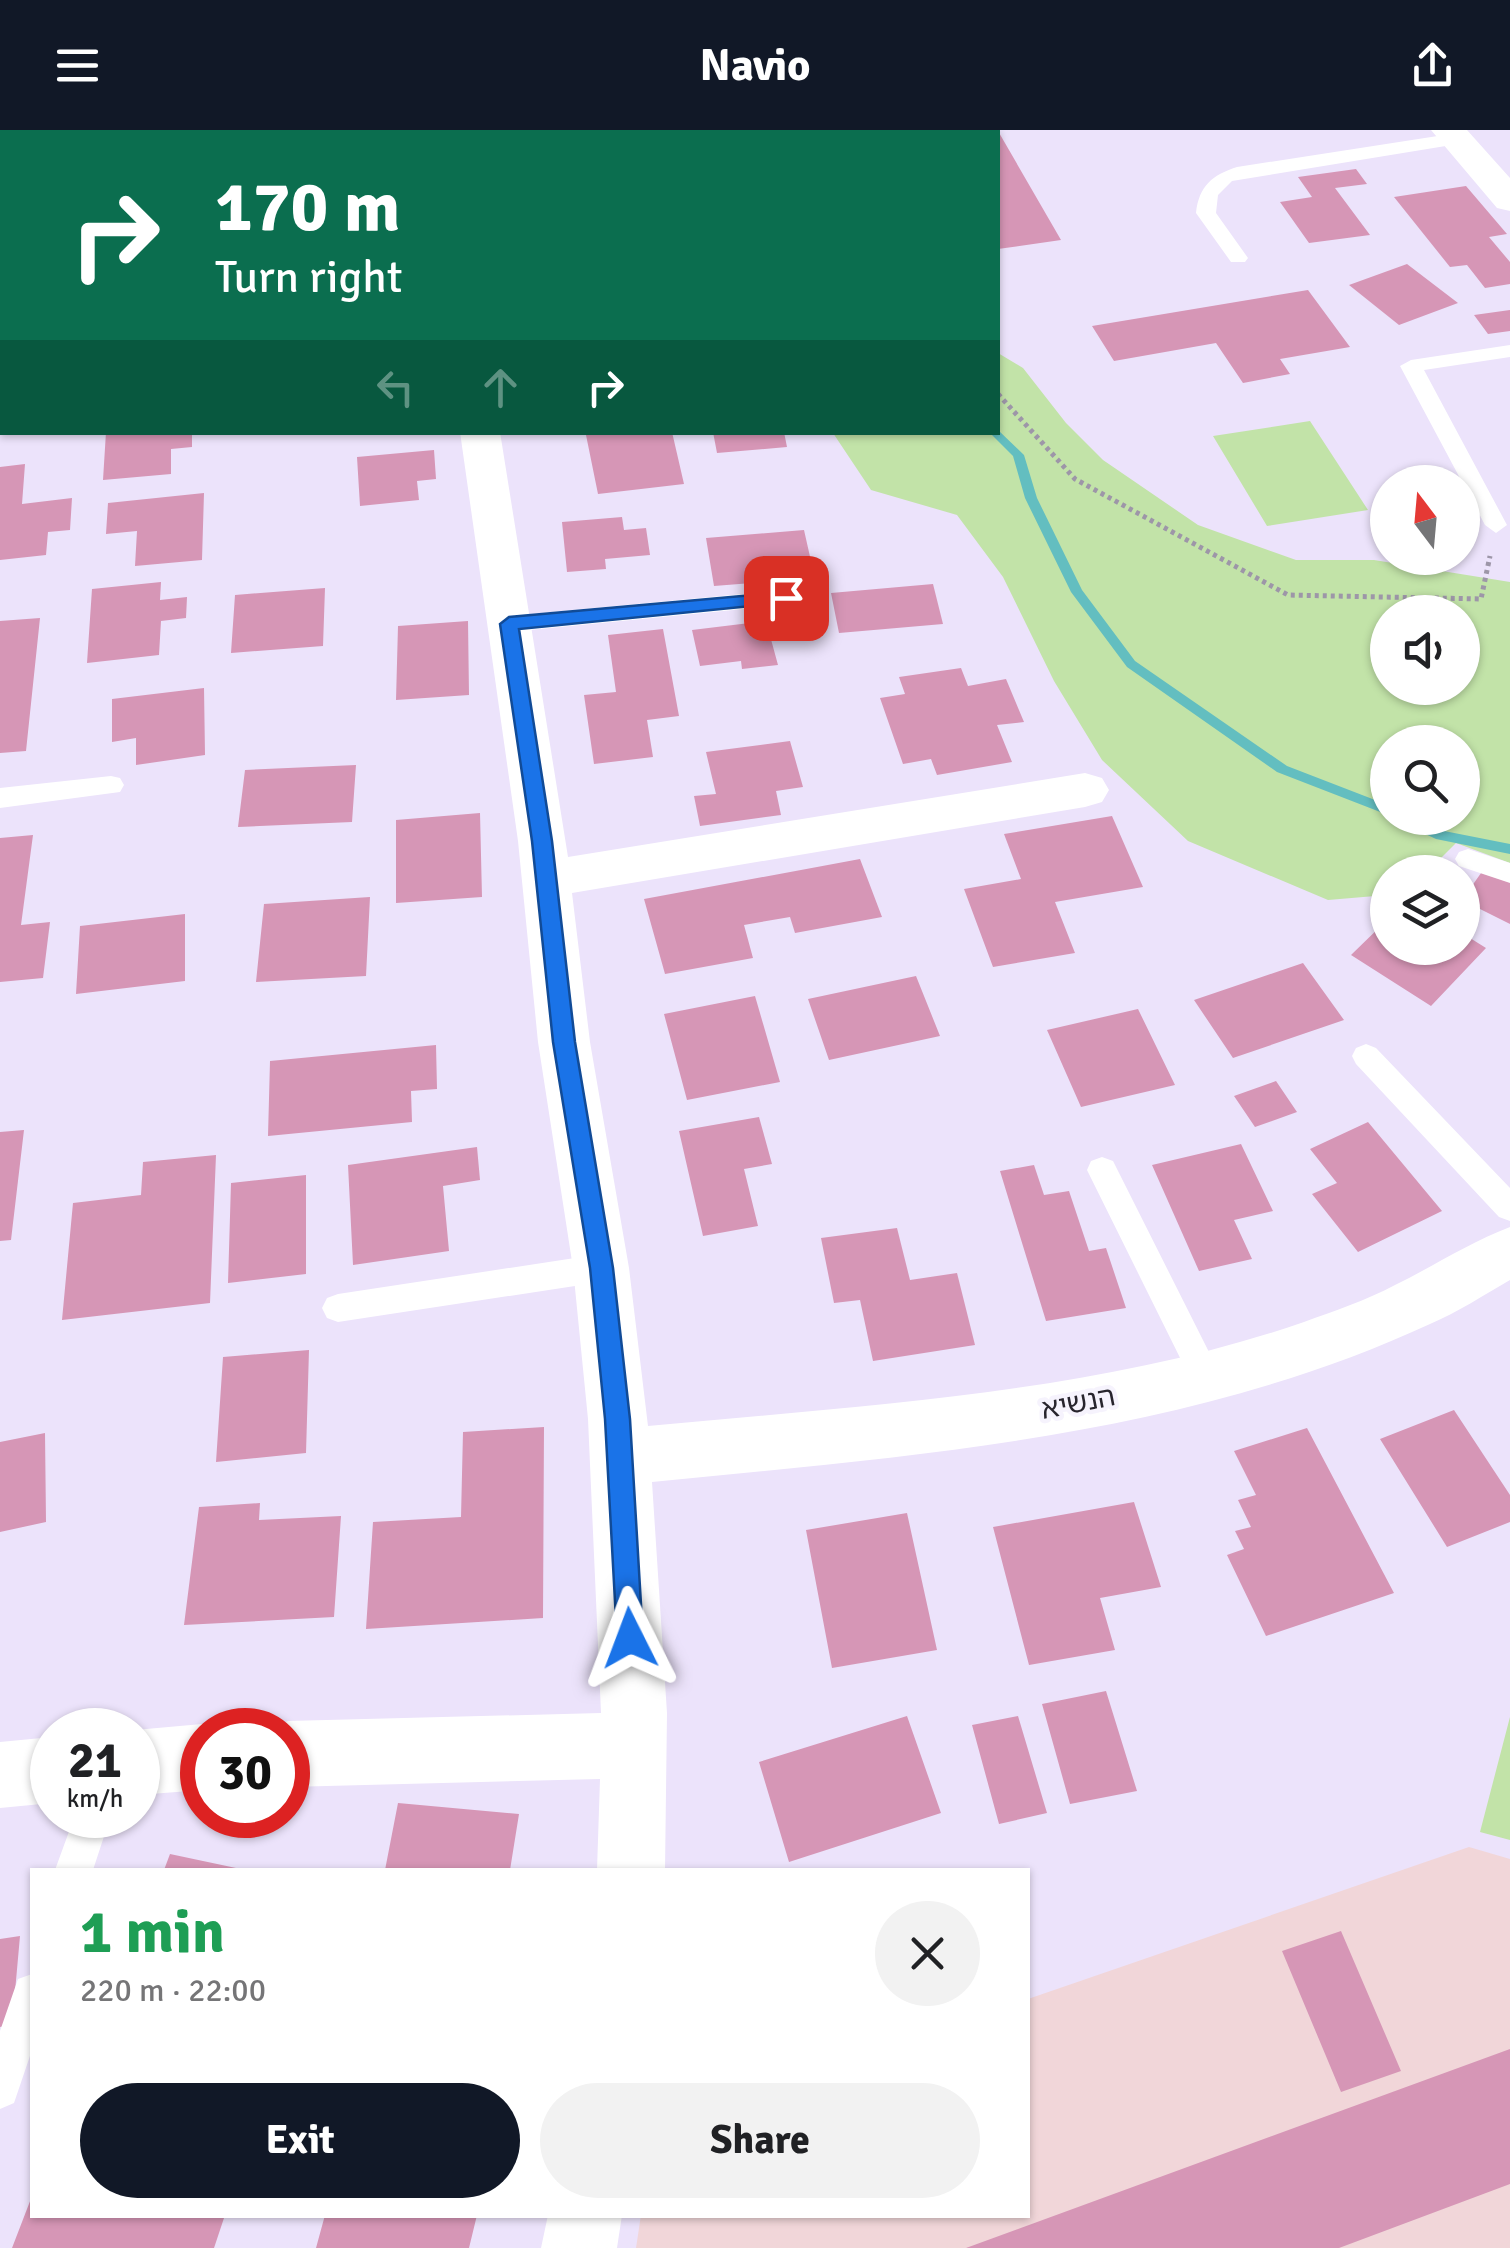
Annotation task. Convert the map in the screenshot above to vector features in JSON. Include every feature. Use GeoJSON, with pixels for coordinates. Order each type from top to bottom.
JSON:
{"type":"FeatureCollection","features":[{"type":"Feature","properties":{"kind":"street"},"geometry":{"type":"LineString","coordinates":[[1453,135],[1510,200]]}},
{"type":"Feature","properties":{"kind":"street"},"geometry":{"type":"LineString","coordinates":[[480,435],[545,879],[564,1042],[601,1268],[620,1457],[634,1745],[631,1868]]}},
{"type":"Feature","properties":{"kind":"street"},"geometry":{"type":"LineString","coordinates":[[545,879],[1086,790]]}},
{"type":"Feature","properties":{"kind":"street","name":"הנשיא"},"geometry":{"type":"LineString","coordinates":[[620,1457],[978,1420],[1109,1397],[1336,1339],[1454,1288],[1510,1252]]}},
{"type":"Feature","properties":{"kind":"street"},"geometry":{"type":"LineString","coordinates":[[310,1753],[634,1745]]}},
{"type":"Feature","properties":{"kind":"street"},"geometry":{"type":"LineString","coordinates":[[0,1775],[30,1772]]}},
{"type":"Feature","properties":{"kind":"street"},"geometry":{"type":"LineString","coordinates":[[579,2248],[584,2218]]}},
{"type":"Feature","properties":{"kind":"lane"},"geometry":{"type":"LineString","coordinates":[[1238,258],[1206,213],[1208,194],[1225,178],[1244,170],[1453,135]]}},
{"type":"Feature","properties":{"kind":"lane"},"geometry":{"type":"LineString","coordinates":[[1496,525],[1411,366],[1510,351]]}},
{"type":"Feature","properties":{"kind":"lane"},"geometry":{"type":"LineString","coordinates":[[509,624],[786,598]]}},
{"type":"Feature","properties":{"kind":"lane"},"geometry":{"type":"LineString","coordinates":[[0,798],[111,785]]}},
{"type":"Feature","properties":{"kind":"lane"},"geometry":{"type":"LineString","coordinates":[[1480,863],[1510,873]]}},
{"type":"Feature","properties":{"kind":"lane"},"geometry":{"type":"LineString","coordinates":[[1366,1056],[1510,1208]]}},
{"type":"Feature","properties":{"kind":"lane"},"geometry":{"type":"LineString","coordinates":[[1102,1170],[1204,1374]]}},
{"type":"Feature","properties":{"kind":"lane"},"geometry":{"type":"LineString","coordinates":[[338,1308],[601,1268]]}},
{"type":"Feature","properties":{"kind":"lane"},"geometry":{"type":"LineString","coordinates":[[75,1868],[85,1838]]}},
{"type":"Feature","properties":{"kind":"lane"},"geometry":{"type":"LineString","coordinates":[[0,2089],[30,1999]]}},
{"type":"Feature","properties":{"kind":"path"},"geometry":{"type":"LineString","coordinates":[[1000,396],[1075,479],[1288,595],[1482,600],[1496,525]]}},
{"type":"Feature","properties":{"kind":"shaded area"},"geometry":{"type":"Polygon","coordinates":[[[1469,1847],[1510,1859],[1510,2248],[636,2248],[641,2218],[1030,2218],[1030,1998],[1469,1847]]]}},
{"type":"Feature","properties":{"kind":"green space"},"geometry":{"type":"Polygon","coordinates":[[[1000,354],[1023,368],[1066,423],[1103,460],[1198,525],[1296,560],[1370,560],[1370,575],[1467,575],[1510,582],[1510,863],[1456,843],[1444,855],[1370,855],[1370,896],[1328,900],[1188,841],[1102,760],[1054,681],[1003,577],[957,515],[871,490],[834,435],[1000,435],[1000,354]]]}},
{"type":"Feature","properties":{"kind":"green space"},"geometry":{"type":"Polygon","coordinates":[[[1310,421],[1368,510],[1267,526],[1213,436],[1310,421]]]}},
{"type":"Feature","properties":{"kind":"green space"},"geometry":{"type":"Polygon","coordinates":[[[1510,1717],[1510,1840],[1480,1832],[1510,1717]]]}},
{"type":"Feature","properties":{"kind":"building"},"geometry":{"type":"Polygon","coordinates":[[[1000,134],[1061,240],[1000,249],[1000,134]]]}},
{"type":"Feature","properties":{"kind":"building"},"geometry":{"type":"Polygon","coordinates":[[[1356,169],[1367,184],[1335,188],[1370,235],[1309,243],[1280,202],[1312,197],[1298,177],[1356,169]]]}},
{"type":"Feature","properties":{"kind":"building"},"geometry":{"type":"Polygon","coordinates":[[[1466,186],[1507,234],[1489,237],[1510,262],[1510,284],[1485,288],[1467,265],[1450,267],[1394,197],[1466,186]]]}},
{"type":"Feature","properties":{"kind":"building"},"geometry":{"type":"Polygon","coordinates":[[[1407,264],[1458,303],[1399,325],[1349,285],[1407,264]]]}},
{"type":"Feature","properties":{"kind":"building"},"geometry":{"type":"Polygon","coordinates":[[[1308,290],[1350,347],[1280,359],[1290,374],[1243,383],[1216,343],[1114,361],[1092,326],[1308,290]]]}},
{"type":"Feature","properties":{"kind":"building"},"geometry":{"type":"Polygon","coordinates":[[[1510,310],[1510,331],[1488,334],[1474,315],[1510,310]]]}},
{"type":"Feature","properties":{"kind":"building"},"geometry":{"type":"Polygon","coordinates":[[[106,435],[192,435],[192,447],[171,449],[171,474],[103,480],[106,435]]]}},
{"type":"Feature","properties":{"kind":"building"},"geometry":{"type":"Polygon","coordinates":[[[586,435],[673,435],[684,484],[598,494],[586,435]]]}},
{"type":"Feature","properties":{"kind":"building"},"geometry":{"type":"Polygon","coordinates":[[[714,435],[785,435],[787,447],[717,453],[714,435]]]}},
{"type":"Feature","properties":{"kind":"building"},"geometry":{"type":"Polygon","coordinates":[[[434,450],[436,479],[417,481],[419,500],[360,506],[357,457],[434,450]]]}},
{"type":"Feature","properties":{"kind":"building"},"geometry":{"type":"Polygon","coordinates":[[[25,464],[22,504],[72,498],[70,530],[48,532],[46,555],[0,560],[0,467],[25,464]]]}},
{"type":"Feature","properties":{"kind":"building"},"geometry":{"type":"Polygon","coordinates":[[[204,493],[202,560],[135,566],[137,531],[106,534],[108,503],[204,493]]]}},
{"type":"Feature","properties":{"kind":"building"},"geometry":{"type":"Polygon","coordinates":[[[622,517],[624,530],[646,528],[650,555],[605,559],[606,569],[567,572],[562,522],[622,517]]]}},
{"type":"Feature","properties":{"kind":"building"},"geometry":{"type":"Polygon","coordinates":[[[804,530],[813,570],[751,575],[752,583],[714,586],[706,538],[804,530]]]}},
{"type":"Feature","properties":{"kind":"building"},"geometry":{"type":"Polygon","coordinates":[[[161,582],[160,600],[187,597],[186,618],[161,621],[159,655],[87,663],[92,589],[161,582]]]}},
{"type":"Feature","properties":{"kind":"building"},"geometry":{"type":"Polygon","coordinates":[[[933,584],[943,624],[839,633],[831,593],[933,584]]]}},
{"type":"Feature","properties":{"kind":"building"},"geometry":{"type":"Polygon","coordinates":[[[325,588],[323,646],[231,653],[235,595],[325,588]]]}},
{"type":"Feature","properties":{"kind":"building"},"geometry":{"type":"Polygon","coordinates":[[[40,618],[26,751],[0,753],[0,621],[40,618]]]}},
{"type":"Feature","properties":{"kind":"building"},"geometry":{"type":"Polygon","coordinates":[[[468,621],[469,695],[396,700],[398,626],[468,621]]]}},
{"type":"Feature","properties":{"kind":"building"},"geometry":{"type":"Polygon","coordinates":[[[766,621],[778,665],[742,669],[741,661],[700,666],[692,630],[766,621]]]}},
{"type":"Feature","properties":{"kind":"building"},"geometry":{"type":"Polygon","coordinates":[[[663,629],[679,716],[647,720],[653,757],[594,764],[584,695],[616,692],[608,635],[663,629]]]}},
{"type":"Feature","properties":{"kind":"building"},"geometry":{"type":"Polygon","coordinates":[[[961,668],[968,686],[1006,679],[1024,722],[997,725],[1012,762],[937,775],[931,759],[903,764],[880,698],[905,694],[899,677],[961,668]]]}},
{"type":"Feature","properties":{"kind":"building"},"geometry":{"type":"Polygon","coordinates":[[[204,688],[205,755],[136,765],[136,738],[112,742],[112,699],[204,688]]]}},
{"type":"Feature","properties":{"kind":"building"},"geometry":{"type":"Polygon","coordinates":[[[790,741],[803,787],[776,791],[781,815],[700,826],[694,796],[716,794],[706,752],[790,741]]]}},
{"type":"Feature","properties":{"kind":"building"},"geometry":{"type":"Polygon","coordinates":[[[356,765],[352,822],[238,827],[245,770],[356,765]]]}},
{"type":"Feature","properties":{"kind":"building"},"geometry":{"type":"Polygon","coordinates":[[[480,813],[482,897],[396,903],[396,820],[480,813]]]}},
{"type":"Feature","properties":{"kind":"building"},"geometry":{"type":"Polygon","coordinates":[[[1112,816],[1143,887],[1055,902],[1075,953],[993,967],[964,889],[1021,879],[1004,834],[1112,816]]]}},
{"type":"Feature","properties":{"kind":"building"},"geometry":{"type":"Polygon","coordinates":[[[33,835],[21,925],[50,922],[43,978],[0,982],[0,838],[33,835]]]}},
{"type":"Feature","properties":{"kind":"building"},"geometry":{"type":"Polygon","coordinates":[[[860,859],[882,917],[795,933],[790,917],[744,925],[753,958],[665,974],[644,899],[860,859]]]}},
{"type":"Feature","properties":{"kind":"building"},"geometry":{"type":"Polygon","coordinates":[[[1486,866],[1510,878],[1510,924],[1480,909],[1480,874],[1486,866]]]}},
{"type":"Feature","properties":{"kind":"building"},"geometry":{"type":"Polygon","coordinates":[[[370,897],[366,976],[256,982],[264,904],[370,897]]]}},
{"type":"Feature","properties":{"kind":"building"},"geometry":{"type":"Polygon","coordinates":[[[185,914],[185,981],[76,994],[80,926],[185,914]]]}},
{"type":"Feature","properties":{"kind":"building"},"geometry":{"type":"Polygon","coordinates":[[[1370,937],[1370,965],[1470,965],[1431,1006],[1351,955],[1370,937]]]}},
{"type":"Feature","properties":{"kind":"building"},"geometry":{"type":"Polygon","coordinates":[[[1303,963],[1344,1020],[1233,1058],[1194,1000],[1303,963]]]}},
{"type":"Feature","properties":{"kind":"building"},"geometry":{"type":"Polygon","coordinates":[[[916,976],[940,1036],[829,1060],[808,999],[916,976]]]}},
{"type":"Feature","properties":{"kind":"building"},"geometry":{"type":"Polygon","coordinates":[[[755,996],[780,1082],[687,1100],[664,1014],[755,996]]]}},
{"type":"Feature","properties":{"kind":"building"},"geometry":{"type":"Polygon","coordinates":[[[1138,1009],[1175,1085],[1081,1107],[1047,1030],[1138,1009]]]}},
{"type":"Feature","properties":{"kind":"building"},"geometry":{"type":"Polygon","coordinates":[[[436,1045],[437,1089],[411,1091],[412,1122],[268,1136],[270,1061],[436,1045]]]}},
{"type":"Feature","properties":{"kind":"building"},"geometry":{"type":"Polygon","coordinates":[[[1276,1081],[1297,1112],[1255,1127],[1234,1096],[1276,1081]]]}},
{"type":"Feature","properties":{"kind":"building"},"geometry":{"type":"Polygon","coordinates":[[[759,1117],[772,1164],[744,1169],[758,1226],[703,1236],[679,1131],[759,1117]]]}},
{"type":"Feature","properties":{"kind":"building"},"geometry":{"type":"Polygon","coordinates":[[[1368,1122],[1442,1211],[1358,1252],[1312,1194],[1337,1183],[1310,1149],[1368,1122]]]}},
{"type":"Feature","properties":{"kind":"building"},"geometry":{"type":"Polygon","coordinates":[[[24,1130],[11,1240],[0,1241],[0,1132],[24,1130]]]}},
{"type":"Feature","properties":{"kind":"building"},"geometry":{"type":"Polygon","coordinates":[[[1241,1144],[1273,1211],[1234,1220],[1252,1259],[1199,1271],[1152,1165],[1241,1144]]]}},
{"type":"Feature","properties":{"kind":"building"},"geometry":{"type":"Polygon","coordinates":[[[477,1147],[480,1180],[443,1186],[449,1251],[353,1265],[348,1165],[477,1147]]]}},
{"type":"Feature","properties":{"kind":"building"},"geometry":{"type":"Polygon","coordinates":[[[216,1155],[210,1303],[62,1320],[73,1203],[141,1195],[143,1162],[216,1155]]]}},
{"type":"Feature","properties":{"kind":"building"},"geometry":{"type":"Polygon","coordinates":[[[1034,1165],[1044,1195],[1069,1191],[1089,1251],[1106,1248],[1126,1308],[1046,1321],[1000,1171],[1034,1165]]]}},
{"type":"Feature","properties":{"kind":"building"},"geometry":{"type":"Polygon","coordinates":[[[306,1175],[306,1274],[228,1283],[231,1183],[306,1175]]]}},
{"type":"Feature","properties":{"kind":"building"},"geometry":{"type":"Polygon","coordinates":[[[897,1228],[910,1280],[957,1273],[975,1345],[873,1361],[860,1300],[834,1303],[821,1238],[897,1228]]]}},
{"type":"Feature","properties":{"kind":"building"},"geometry":{"type":"Polygon","coordinates":[[[309,1350],[306,1453],[216,1462],[223,1357],[309,1350]]]}},
{"type":"Feature","properties":{"kind":"building"},"geometry":{"type":"Polygon","coordinates":[[[1454,1410],[1510,1495],[1510,1522],[1447,1547],[1380,1439],[1454,1410]]]}},
{"type":"Feature","properties":{"kind":"building"},"geometry":{"type":"Polygon","coordinates":[[[544,1427],[543,1618],[366,1629],[373,1522],[461,1517],[463,1432],[544,1427]]]}},
{"type":"Feature","properties":{"kind":"building"},"geometry":{"type":"Polygon","coordinates":[[[1307,1428],[1394,1593],[1266,1636],[1227,1555],[1244,1549],[1235,1531],[1251,1527],[1238,1500],[1256,1495],[1234,1451],[1307,1428]]]}},
{"type":"Feature","properties":{"kind":"building"},"geometry":{"type":"Polygon","coordinates":[[[45,1433],[46,1522],[0,1532],[0,1442],[45,1433]]]}},
{"type":"Feature","properties":{"kind":"building"},"geometry":{"type":"Polygon","coordinates":[[[1134,1502],[1161,1587],[1100,1598],[1115,1650],[1029,1665],[993,1527],[1134,1502]]]}},
{"type":"Feature","properties":{"kind":"building"},"geometry":{"type":"Polygon","coordinates":[[[260,1503],[259,1520],[341,1516],[334,1617],[184,1625],[199,1507],[260,1503]]]}},
{"type":"Feature","properties":{"kind":"building"},"geometry":{"type":"Polygon","coordinates":[[[907,1513],[937,1650],[832,1668],[806,1530],[907,1513]]]}},
{"type":"Feature","properties":{"kind":"building"},"geometry":{"type":"Polygon","coordinates":[[[1106,1691],[1137,1791],[1070,1804],[1042,1704],[1106,1691]]]}},
{"type":"Feature","properties":{"kind":"building"},"geometry":{"type":"Polygon","coordinates":[[[907,1716],[941,1813],[789,1862],[759,1762],[907,1716]]]}},
{"type":"Feature","properties":{"kind":"building"},"geometry":{"type":"Polygon","coordinates":[[[1018,1716],[1047,1813],[999,1824],[972,1725],[1018,1716]]]}},
{"type":"Feature","properties":{"kind":"building"},"geometry":{"type":"Polygon","coordinates":[[[398,1803],[519,1814],[510,1868],[385,1868],[398,1803]]]}},
{"type":"Feature","properties":{"kind":"building"},"geometry":{"type":"Polygon","coordinates":[[[170,1854],[236,1868],[165,1868],[170,1854]]]}},
{"type":"Feature","properties":{"kind":"building"},"geometry":{"type":"Polygon","coordinates":[[[1341,1931],[1401,2071],[1341,2092],[1282,1951],[1341,1931]]]}},
{"type":"Feature","properties":{"kind":"building"},"geometry":{"type":"Polygon","coordinates":[[[20,1936],[12,2025],[0,2027],[0,1939],[20,1936]]]}},
{"type":"Feature","properties":{"kind":"building"},"geometry":{"type":"Polygon","coordinates":[[[1510,2049],[1510,2184],[1339,2248],[966,2248],[1510,2049]]]}},
{"type":"Feature","properties":{"kind":"building"},"geometry":{"type":"Polygon","coordinates":[[[30,2201],[30,2218],[224,2218],[214,2248],[12,2248],[30,2201]]]}},
{"type":"Feature","properties":{"kind":"building"},"geometry":{"type":"Polygon","coordinates":[[[324,2218],[476,2218],[469,2248],[316,2248],[324,2218]]]}},
{"type":"Feature","properties":{"kind":"waterway"},"geometry":{"type":"LineString","coordinates":[[997,435],[1018,455],[1031,498],[1077,592],[1131,664],[1282,769],[1370,803]]}},
{"type":"Feature","properties":{"kind":"waterway"},"geometry":{"type":"LineString","coordinates":[[1441,835],[1510,849]]}},
{"type":"Feature","properties":{"kind":"route"},"geometry":{"type":"LineString","coordinates":[[630,1638],[618,1419],[601,1268],[564,1042],[542,841],[509,624],[786,598]]}}]}
